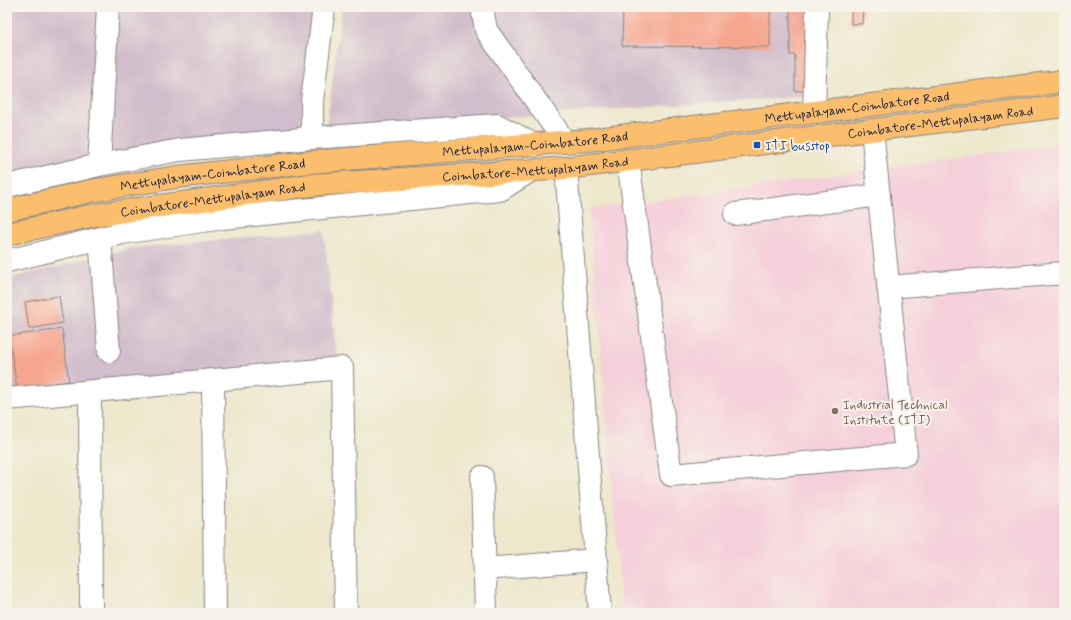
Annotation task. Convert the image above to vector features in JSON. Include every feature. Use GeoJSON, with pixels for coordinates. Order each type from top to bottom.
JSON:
{"type":"FeatureCollection","features":[{"type":"Feature","properties":{"kind":"highway","name":"Mettupalayam-Coimbatore Road"},"geometry":{"type":"LineString","coordinates":[[16,208],[90,192],[177,177],[309,162],[565,142],[1064,81]]}},
{"type":"Feature","properties":{"kind":"highway","name":"Coimbatore-Mettupalayam Road"},"geometry":{"type":"LineString","coordinates":[[7,234],[95,215],[311,185],[566,168],[1064,106]]}},
{"type":"Feature","properties":{"kind":"street"},"geometry":{"type":"LineString","coordinates":[[99,165],[108,7]]}},
{"type":"Feature","properties":{"kind":"street"},"geometry":{"type":"LineString","coordinates":[[312,138],[312,101],[324,7]]}},
{"type":"Feature","properties":{"kind":"street"},"geometry":{"type":"LineString","coordinates":[[482,7],[486,30],[565,142]]}},
{"type":"Feature","properties":{"kind":"street"},"geometry":{"type":"LineString","coordinates":[[814,112],[817,7]]}},
{"type":"Feature","properties":{"kind":"street"},"geometry":{"type":"LineString","coordinates":[[7,186],[99,165],[180,150],[312,138],[497,125],[535,145]]}},
{"type":"Feature","properties":{"kind":"street"},"geometry":{"type":"LineString","coordinates":[[628,160],[671,475],[906,454],[872,130]]}},
{"type":"Feature","properties":{"kind":"street"},"geometry":{"type":"LineString","coordinates":[[566,168],[600,613]]}},
{"type":"Feature","properties":{"kind":"street"},"geometry":{"type":"LineString","coordinates":[[7,261],[122,233],[223,218],[500,190],[530,171]]}},
{"type":"Feature","properties":{"kind":"street"},"geometry":{"type":"LineString","coordinates":[[735,214],[879,196]]}},
{"type":"Feature","properties":{"kind":"street"},"geometry":{"type":"LineString","coordinates":[[100,238],[109,352]]}},
{"type":"Feature","properties":{"kind":"street"},"geometry":{"type":"LineString","coordinates":[[888,287],[1064,272]]}},
{"type":"Feature","properties":{"kind":"street"},"geometry":{"type":"LineString","coordinates":[[7,398],[90,392],[342,368],[346,613]]}},
{"type":"Feature","properties":{"kind":"street"},"geometry":{"type":"LineString","coordinates":[[213,380],[215,613]]}},
{"type":"Feature","properties":{"kind":"street"},"geometry":{"type":"LineString","coordinates":[[90,392],[91,613]]}},
{"type":"Feature","properties":{"kind":"street"},"geometry":{"type":"LineString","coordinates":[[482,477],[486,613]]}},
{"type":"Feature","properties":{"kind":"street"},"geometry":{"type":"LineString","coordinates":[[485,569],[596,560]]}},
{"type":"Feature","properties":{"kind":"shaded area"},"geometry":{"type":"Polygon","coordinates":[[[7,7],[314,7],[300,128],[7,182],[7,7]]]}},
{"type":"Feature","properties":{"kind":"shaded area"},"geometry":{"type":"Polygon","coordinates":[[[342,7],[812,7],[808,96],[326,130],[342,7]]]}},
{"type":"Feature","properties":{"kind":"shaded area","name":"Industrial Technical Institute (ITI)"},"geometry":{"type":"Polygon","coordinates":[[[1064,144],[1064,613],[622,613],[589,209],[1064,144]]]}},
{"type":"Feature","properties":{"kind":"shaded area"},"geometry":{"type":"Polygon","coordinates":[[[324,230],[337,362],[14,393],[7,359],[7,279],[131,248],[324,230]]]}},
{"type":"Feature","properties":{"kind":"building"},"geometry":{"type":"Polygon","coordinates":[[[623,7],[770,7],[770,47],[622,46],[623,7]]]}},
{"type":"Feature","properties":{"kind":"building"},"geometry":{"type":"Polygon","coordinates":[[[790,7],[812,7],[812,91],[795,91],[795,55],[790,55],[790,7]]]}},
{"type":"Feature","properties":{"kind":"building"},"geometry":{"type":"Polygon","coordinates":[[[851,7],[863,7],[862,24],[851,24],[851,7]]]}},
{"type":"Feature","properties":{"kind":"building"},"geometry":{"type":"Polygon","coordinates":[[[59,296],[63,323],[29,329],[25,302],[59,296]]]}},
{"type":"Feature","properties":{"kind":"building"},"geometry":{"type":"Polygon","coordinates":[[[62,329],[69,381],[17,389],[9,336],[62,329]]]}},
{"type":"Feature","properties":{"kind":"place","name":"ITI busstop"},"geometry":{"type":"Point","coordinates":[757,145]}},
{"type":"Feature","properties":{"kind":"place","name":"Industrial Technical Institute (ITI)"},"geometry":{"type":"Point","coordinates":[835,411]}}]}
